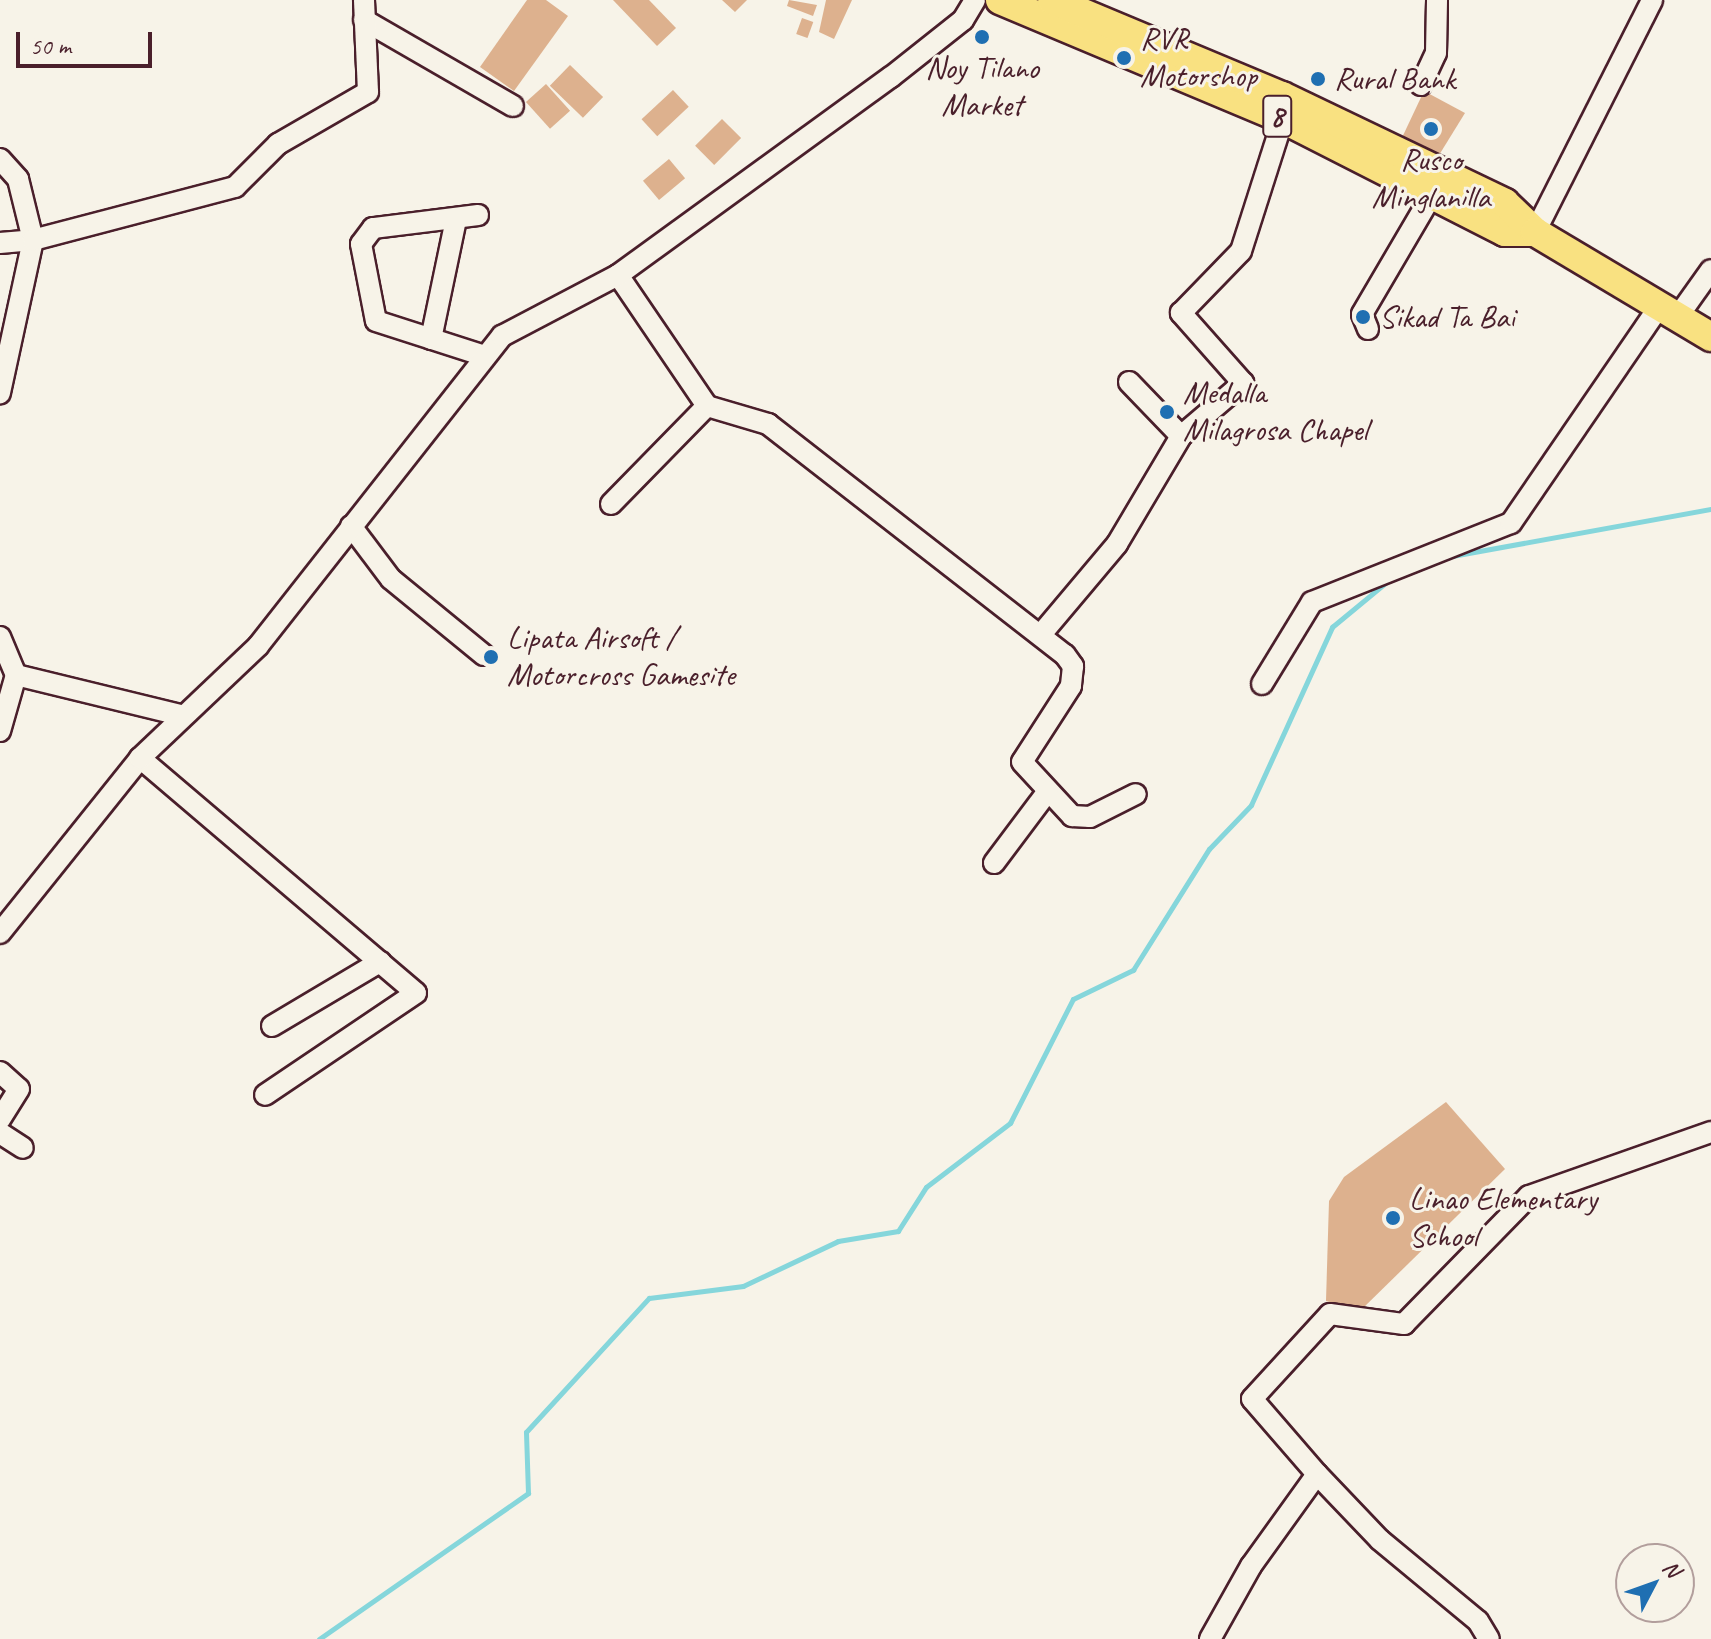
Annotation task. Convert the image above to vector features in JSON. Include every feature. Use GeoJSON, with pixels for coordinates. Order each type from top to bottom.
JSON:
{"type":"FeatureCollection","features":[{"type":"Feature","properties":{"kind":"highway","name":"8"},"geometry":{"type":"LineString","coordinates":[[1000,0],[1283,119],[1505,232],[1535,232]]}},
{"type":"Feature","properties":{"kind":"highway","name":"8"},"geometry":{"type":"LineString","coordinates":[[1052,0],[1282,96],[1505,203],[1535,232],[1670,309],[1711,337]]}},
{"type":"Feature","properties":{"kind":"street"},"geometry":{"type":"LineString","coordinates":[[0,933],[8,905],[140,758],[180,715],[258,646],[351,526],[426,439],[482,355],[502,336],[618,275],[891,77],[963,20],[975,0]]}},
{"type":"Feature","properties":{"kind":"street"},"geometry":{"type":"LineString","coordinates":[[1421,85],[1436,53],[1437,0]]}},
{"type":"Feature","properties":{"kind":"street"},"geometry":{"type":"LineString","coordinates":[[1535,232],[1652,0]]}},
{"type":"Feature","properties":{"kind":"street"},"geometry":{"type":"LineString","coordinates":[[364,10],[513,106]]}},
{"type":"Feature","properties":{"kind":"street"},"geometry":{"type":"LineString","coordinates":[[0,243],[33,240],[235,187],[278,144],[368,92],[364,10]]}},
{"type":"Feature","properties":{"kind":"street"},"geometry":{"type":"LineString","coordinates":[[1043,632],[1117,544],[1181,436],[1243,383],[1181,313],[1241,251],[1283,119]]}},
{"type":"Feature","properties":{"kind":"street"},"geometry":{"type":"LineString","coordinates":[[0,159],[18,179],[33,240],[0,393]]}},
{"type":"Feature","properties":{"kind":"street"},"geometry":{"type":"LineString","coordinates":[[1368,329],[1362,314],[1433,193]]}},
{"type":"Feature","properties":{"kind":"street"},"geometry":{"type":"LineString","coordinates":[[478,215],[373,228],[361,244],[372,318],[482,355]]}},
{"type":"Feature","properties":{"kind":"street"},"geometry":{"type":"LineString","coordinates":[[431,339],[456,219]]}},
{"type":"Feature","properties":{"kind":"street"},"geometry":{"type":"LineString","coordinates":[[1262,684],[1312,602],[1511,523],[1670,309],[1711,270]]}},
{"type":"Feature","properties":{"kind":"street"},"geometry":{"type":"LineString","coordinates":[[618,275],[707,406],[768,424],[1043,632],[1075,677],[1024,753],[1024,765],[1072,816],[1090,817],[1136,794]]}},
{"type":"Feature","properties":{"kind":"street"},"geometry":{"type":"LineString","coordinates":[[1129,382],[1181,436]]}},
{"type":"Feature","properties":{"kind":"street"},"geometry":{"type":"LineString","coordinates":[[611,504],[707,406]]}},
{"type":"Feature","properties":{"kind":"street"},"geometry":{"type":"LineString","coordinates":[[351,526],[391,579],[484,655]]}},
{"type":"Feature","properties":{"kind":"street"},"geometry":{"type":"LineString","coordinates":[[0,637],[16,675],[0,731]]}},
{"type":"Feature","properties":{"kind":"street"},"geometry":{"type":"LineString","coordinates":[[16,675],[180,715]]}},
{"type":"Feature","properties":{"kind":"street"},"geometry":{"type":"LineString","coordinates":[[140,758],[416,993],[265,1095]]}},
{"type":"Feature","properties":{"kind":"street"},"geometry":{"type":"LineString","coordinates":[[994,863],[1048,791]]}},
{"type":"Feature","properties":{"kind":"street"},"geometry":{"type":"LineString","coordinates":[[272,1026],[380,962]]}},
{"type":"Feature","properties":{"kind":"street"},"geometry":{"type":"LineString","coordinates":[[0,1072],[19,1089],[0,1119]]}},
{"type":"Feature","properties":{"kind":"street"},"geometry":{"type":"LineString","coordinates":[[1489,1639],[1478,1621],[1380,1540],[1252,1399],[1330,1314],[1404,1324],[1529,1196],[1711,1132]]}},
{"type":"Feature","properties":{"kind":"street"},"geometry":{"type":"LineString","coordinates":[[0,1133],[23,1148]]}},
{"type":"Feature","properties":{"kind":"street"},"geometry":{"type":"LineString","coordinates":[[1210,1639],[1251,1566],[1317,1474]]}},
{"type":"Feature","properties":{"kind":"building"},"geometry":{"type":"Polygon","coordinates":[[[527,0],[546,0],[568,16],[514,91],[480,67],[527,0]]]}},
{"type":"Feature","properties":{"kind":"building"},"geometry":{"type":"Polygon","coordinates":[[[613,0],[649,0],[676,28],[657,46],[613,0]]]}},
{"type":"Feature","properties":{"kind":"building"},"geometry":{"type":"Polygon","coordinates":[[[722,0],[747,0],[735,12],[722,0]]]}},
{"type":"Feature","properties":{"kind":"building"},"geometry":{"type":"Polygon","coordinates":[[[789,0],[817,5],[813,16],[787,6],[789,0]]]}},
{"type":"Feature","properties":{"kind":"building"},"geometry":{"type":"Polygon","coordinates":[[[826,0],[852,0],[834,39],[819,32],[826,0]]]}},
{"type":"Feature","properties":{"kind":"building"},"geometry":{"type":"Polygon","coordinates":[[[802,18],[813,22],[807,38],[796,34],[802,18]]]}},
{"type":"Feature","properties":{"kind":"building"},"geometry":{"type":"Polygon","coordinates":[[[570,65],[603,97],[583,118],[550,86],[570,65]]]}},
{"type":"Feature","properties":{"kind":"building"},"geometry":{"type":"Polygon","coordinates":[[[546,84],[570,111],[550,129],[526,102],[546,84]]]}},
{"type":"Feature","properties":{"kind":"building"},"geometry":{"type":"Polygon","coordinates":[[[673,90],[689,107],[657,136],[642,119],[673,90]]]}},
{"type":"Feature","properties":{"kind":"building","name":"Rusco Minglanilla"},"geometry":{"type":"Polygon","coordinates":[[[1424,91],[1465,113],[1436,160],[1399,144],[1424,91]]]}},
{"type":"Feature","properties":{"kind":"building"},"geometry":{"type":"Polygon","coordinates":[[[722,119],[741,138],[714,165],[695,146],[722,119]]]}},
{"type":"Feature","properties":{"kind":"building"},"geometry":{"type":"Polygon","coordinates":[[[669,159],[685,178],[659,200],[643,181],[669,159]]]}},
{"type":"Feature","properties":{"kind":"building","name":"Linao Elementary School"},"geometry":{"type":"Polygon","coordinates":[[[1446,1102],[1505,1169],[1360,1311],[1326,1301],[1329,1201],[1344,1177],[1446,1102]]]}},
{"type":"Feature","properties":{"kind":"waterway"},"geometry":{"type":"LineString","coordinates":[[1452,556],[1711,509]]}},
{"type":"Feature","properties":{"kind":"waterway"},"geometry":{"type":"LineString","coordinates":[[319,1639],[528,1493],[526,1432],[649,1298],[743,1286],[838,1241],[898,1231],[926,1187],[1010,1123],[1073,999],[1133,970],[1209,849],[1251,805],[1332,627],[1389,580]]}},
{"type":"Feature","properties":{"kind":"place","name":"Noy Tilano Market"},"geometry":{"type":"Point","coordinates":[982,37]}},
{"type":"Feature","properties":{"kind":"place","name":"RVR Motorshop"},"geometry":{"type":"Point","coordinates":[1124,58]}},
{"type":"Feature","properties":{"kind":"place","name":"Rural Bank"},"geometry":{"type":"Point","coordinates":[1318,79]}},
{"type":"Feature","properties":{"kind":"place","name":"Rusco Minglanilla"},"geometry":{"type":"Point","coordinates":[1431,129]}},
{"type":"Feature","properties":{"kind":"place","name":"Sikad Ta Bai"},"geometry":{"type":"Point","coordinates":[1363,317]}},
{"type":"Feature","properties":{"kind":"place","name":"Medalla Milagrosa Chapel"},"geometry":{"type":"Point","coordinates":[1167,412]}},
{"type":"Feature","properties":{"kind":"place","name":"Lipata Airsoft / Motorcross Gamesite"},"geometry":{"type":"Point","coordinates":[491,657]}},
{"type":"Feature","properties":{"kind":"place","name":"Linao Elementary School"},"geometry":{"type":"Point","coordinates":[1393,1218]}}]}
